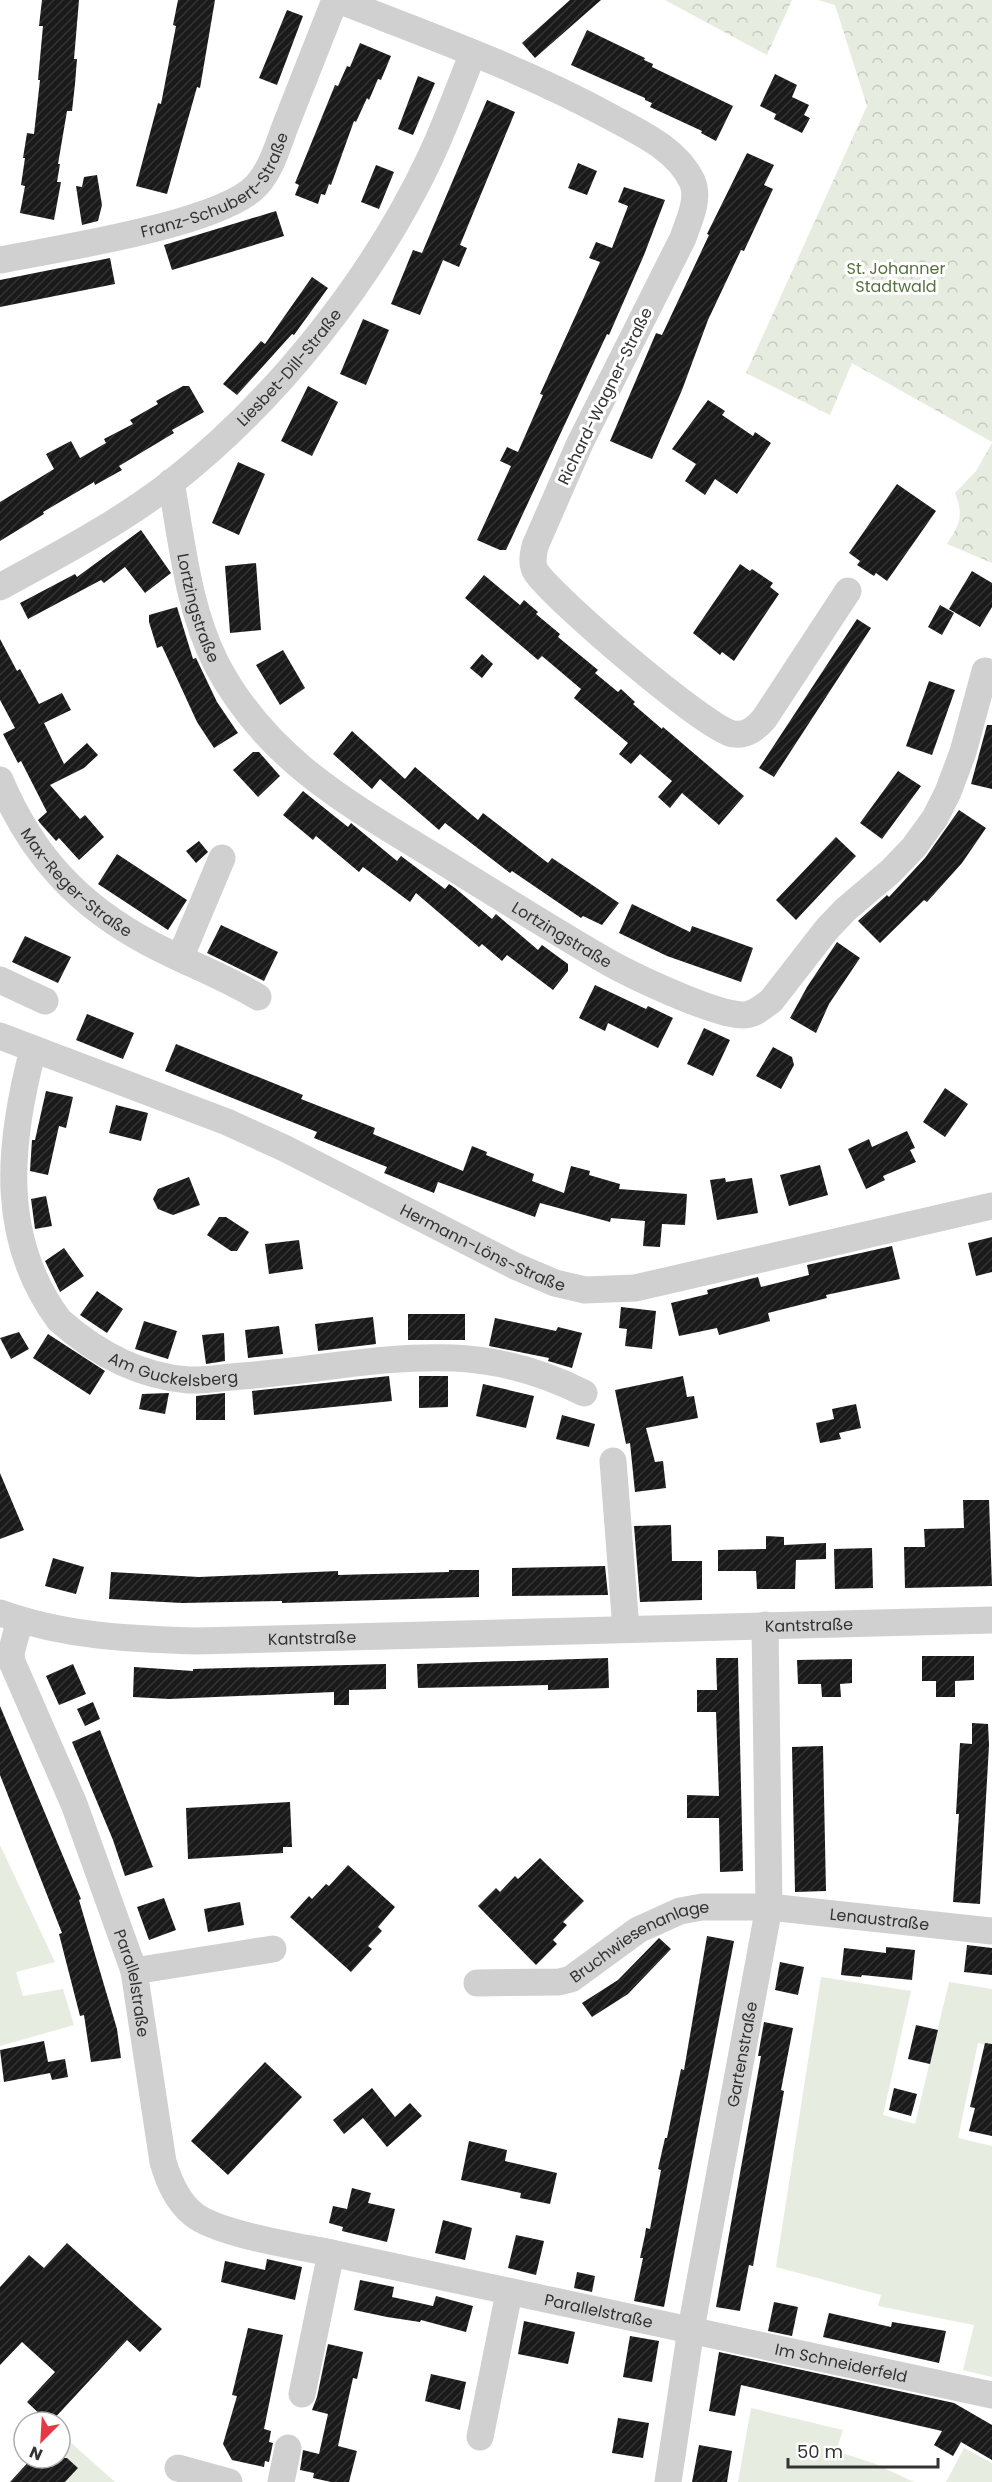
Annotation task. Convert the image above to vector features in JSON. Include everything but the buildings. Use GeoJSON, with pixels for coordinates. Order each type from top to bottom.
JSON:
{"type":"FeatureCollection","features":[{"type":"Feature","properties":{"kind":"street","name":"Richard-Wagner-Straße"},"geometry":{"type":"LineString","coordinates":[[336,0],[504,64],[570,94],[650,139],[672,155],[685,169],[693,183],[695,195],[693,211],[683,238],[580,443],[540,532],[532,557],[537,574],[585,621],[673,695],[719,728],[733,734],[747,733],[756,728],[764,719],[848,591]]}},
{"type":"Feature","properties":{"kind":"street","name":"Franz-Schubert-Straße"},"geometry":{"type":"LineString","coordinates":[[0,260],[116,237],[177,222],[225,206],[246,195],[267,170],[336,0]]}},
{"type":"Feature","properties":{"kind":"street","name":"Liesbet-Dill-Straße"},"geometry":{"type":"LineString","coordinates":[[0,587],[110,525],[171,482],[260,402],[316,340],[388,235],[429,160],[473,53]]}},
{"type":"Feature","properties":{"kind":"street","name":"Lortzingstraße"},"geometry":{"type":"LineString","coordinates":[[171,482],[191,590],[216,662],[247,712],[287,757],[340,799],[610,963],[707,1006],[728,1012],[742,1015],[756,1012],[771,1001],[839,916],[914,848],[948,792],[963,752],[985,671]]}},
{"type":"Feature","properties":{"kind":"street","name":"Max-Reger-Straße"},"geometry":{"type":"LineString","coordinates":[[0,780],[12,809],[33,845],[60,878],[92,908],[119,926],[180,958],[224,977],[258,997]]}},
{"type":"Feature","properties":{"kind":"street"},"geometry":{"type":"LineString","coordinates":[[180,958],[222,858]]}},
{"type":"Feature","properties":{"kind":"street"},"geometry":{"type":"LineString","coordinates":[[0,980],[45,1001]]}},
{"type":"Feature","properties":{"kind":"street","name":"Hermann-Löns-Straße"},"geometry":{"type":"LineString","coordinates":[[0,1036],[227,1122],[284,1148],[515,1266],[555,1283],[585,1290],[635,1288],[992,1206]]}},
{"type":"Feature","properties":{"kind":"street","name":"Am Guckelsberg"},"geometry":{"type":"LineString","coordinates":[[33,1050],[6,1156],[2,1184],[6,1229],[23,1275],[36,1296],[67,1327],[94,1348],[144,1371],[190,1380],[258,1375],[365,1362],[456,1358],[483,1360],[556,1379],[584,1393]]}},
{"type":"Feature","properties":{"kind":"street"},"geometry":{"type":"LineString","coordinates":[[613,1461],[626,1629]]}},
{"type":"Feature","properties":{"kind":"street","name":"Kantstraße"},"geometry":{"type":"LineString","coordinates":[[10,1617],[119,1639],[196,1641],[992,1620]]}},
{"type":"Feature","properties":{"kind":"street","name":"Parallelstraße"},"geometry":{"type":"LineString","coordinates":[[10,1617],[12,1662],[74,1804],[134,1971],[163,2162],[172,2189],[184,2206],[193,2215],[215,2226],[508,2293],[691,2329]]}},
{"type":"Feature","properties":{"kind":"street","name":"Gartenstraße"},"geometry":{"type":"LineString","coordinates":[[668,2482],[691,2329],[769,1907],[765,1625]]}},
{"type":"Feature","properties":{"kind":"street","name":"Bruchwiesenanlage"},"geometry":{"type":"LineString","coordinates":[[477,1983],[559,1982],[571,1979],[638,1930],[680,1911],[702,1907],[769,1907]]}},
{"type":"Feature","properties":{"kind":"street","name":"Lenaustraße"},"geometry":{"type":"LineString","coordinates":[[769,1907],[992,1931]]}},
{"type":"Feature","properties":{"kind":"street"},"geometry":{"type":"LineString","coordinates":[[134,1971],[273,1949]]}},
{"type":"Feature","properties":{"kind":"street"},"geometry":{"type":"LineString","coordinates":[[302,2394],[331,2253]]}},
{"type":"Feature","properties":{"kind":"street"},"geometry":{"type":"LineString","coordinates":[[480,2437],[508,2293]]}},
{"type":"Feature","properties":{"kind":"street","name":"Im Schneiderfeld"},"geometry":{"type":"LineString","coordinates":[[691,2329],[992,2396]]}},
{"type":"Feature","properties":{"kind":"street"},"geometry":{"type":"LineString","coordinates":[[281,2482],[288,2448]]}},
{"type":"Feature","properties":{"kind":"street"},"geometry":{"type":"LineString","coordinates":[[178,2468],[229,2482]]}},
{"type":"Feature","properties":{"kind":"green space"},"geometry":{"type":"Polygon","coordinates":[[[665,0],[792,0],[767,55],[665,0]]]}},
{"type":"Feature","properties":{"kind":"green space","name":"St. Johanner Stadtwald"},"geometry":{"type":"Polygon","coordinates":[[[818,0],[992,0],[992,442],[852,363],[830,415],[746,373],[867,106],[835,5],[818,0]]]}},
{"type":"Feature","properties":{"kind":"green space"},"geometry":{"type":"Polygon","coordinates":[[[992,443],[992,563],[947,544],[955,531],[960,514],[955,493],[976,471],[992,443]]]}},
{"type":"Feature","properties":{"kind":"green space"},"geometry":{"type":"Polygon","coordinates":[[[0,1845],[55,1962],[16,1972],[23,1996],[63,1989],[74,2025],[0,2046],[0,1845]]]}},
{"type":"Feature","properties":{"kind":"green space"},"geometry":{"type":"Polygon","coordinates":[[[821,1977],[911,1991],[883,2115],[915,2124],[949,1982],[992,1989],[992,2046],[978,2043],[958,2138],[992,2146],[992,2377],[963,2370],[974,2325],[878,2306],[881,2295],[776,2267],[821,1977]]]}},
{"type":"Feature","properties":{"kind":"green space"},"geometry":{"type":"Polygon","coordinates":[[[751,2408],[843,2430],[836,2451],[873,2463],[914,2482],[738,2482],[751,2408]]]}},
{"type":"Feature","properties":{"kind":"green space"},"geometry":{"type":"Polygon","coordinates":[[[72,2444],[115,2482],[65,2482],[78,2468],[72,2462],[72,2444]]]}},
{"type":"Feature","properties":{"kind":"green space"},"geometry":{"type":"Polygon","coordinates":[[[964,2448],[992,2463],[992,2482],[946,2482],[964,2448]]]}}]}
